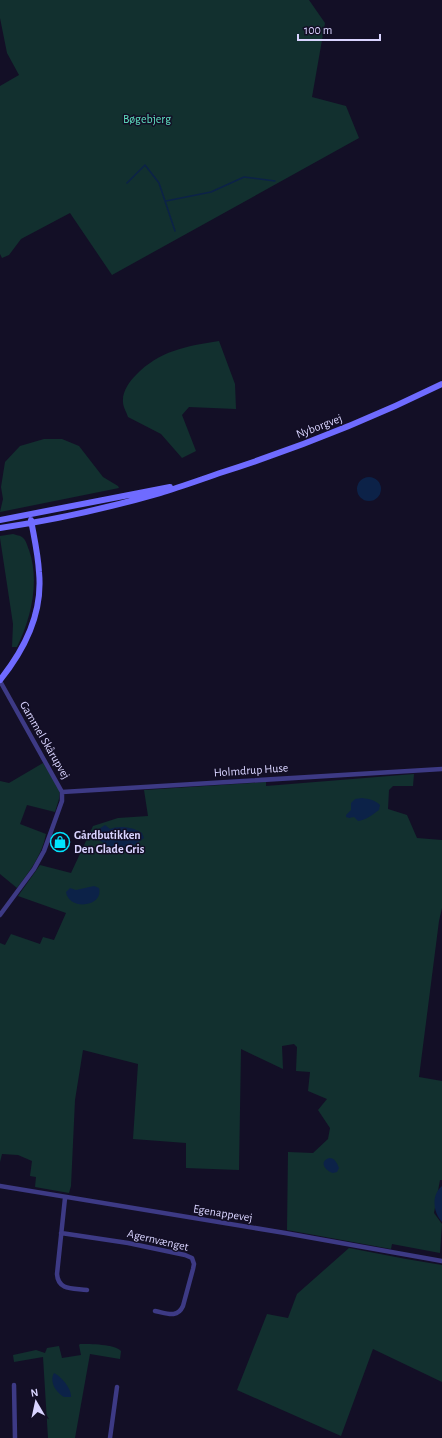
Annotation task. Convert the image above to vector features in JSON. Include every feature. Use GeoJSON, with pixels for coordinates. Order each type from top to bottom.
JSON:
{"type":"FeatureCollection","features":[{"type":"Feature","properties":{"kind":"main road","name":"Nyborgvej"},"geometry":{"type":"LineString","coordinates":[[0,528],[32,523],[111,506],[160,493],[200,480],[258,461],[323,437],[398,406],[442,384]]}},
{"type":"Feature","properties":{"kind":"main road","name":"Nyborgvej"},"geometry":{"type":"LineString","coordinates":[[0,520],[200,480]]}},
{"type":"Feature","properties":{"kind":"main road"},"geometry":{"type":"LineString","coordinates":[[0,680],[20,653],[27,638],[37,607],[40,573],[30,514]]}},
{"type":"Feature","properties":{"kind":"street","name":"Gammel Skårupvej"},"geometry":{"type":"LineString","coordinates":[[0,680],[62,792],[62,801],[44,851],[34,869],[0,915]]}},
{"type":"Feature","properties":{"kind":"street","name":"Holmdrup Huse"},"geometry":{"type":"LineString","coordinates":[[62,792],[442,769]]}},
{"type":"Feature","properties":{"kind":"street","name":"Egenappevej"},"geometry":{"type":"LineString","coordinates":[[0,1186],[65,1198],[285,1233],[442,1261]]}},
{"type":"Feature","properties":{"kind":"street"},"geometry":{"type":"LineString","coordinates":[[65,1198],[58,1280],[63,1287],[87,1290]]}},
{"type":"Feature","properties":{"kind":"street","name":"Agernvænget"},"geometry":{"type":"LineString","coordinates":[[61,1233],[128,1243],[186,1255],[192,1258],[194,1264],[193,1269],[181,1311],[177,1314],[155,1311]]}},
{"type":"Feature","properties":{"kind":"street"},"geometry":{"type":"LineString","coordinates":[[14,1385],[15,1438]]}},
{"type":"Feature","properties":{"kind":"street"},"geometry":{"type":"LineString","coordinates":[[110,1438],[117,1387]]}},
{"type":"Feature","properties":{"kind":"green space","name":"Bøgebjerg"},"geometry":{"type":"Polygon","coordinates":[[[0,0],[309,0],[325,23],[312,97],[346,106],[359,138],[112,275],[70,213],[21,239],[9,255],[2,258],[0,254],[0,86],[19,75],[7,53],[0,18],[0,0]]]}},
{"type":"Feature","properties":{"kind":"green space"},"geometry":{"type":"Polygon","coordinates":[[[219,341],[235,384],[236,409],[189,407],[182,415],[196,451],[182,458],[161,434],[128,417],[123,404],[126,387],[145,367],[164,355],[195,345],[219,341]]]}},
{"type":"Feature","properties":{"kind":"green space"},"geometry":{"type":"Polygon","coordinates":[[[44,439],[62,439],[79,446],[103,477],[119,488],[0,512],[3,499],[1,487],[5,462],[20,446],[44,439]]]}},
{"type":"Feature","properties":{"kind":"green space"},"geometry":{"type":"Polygon","coordinates":[[[13,534],[22,537],[25,541],[29,550],[34,574],[34,587],[30,612],[17,647],[12,647],[13,624],[0,538],[0,536],[13,534]]]}},
{"type":"Feature","properties":{"kind":"green space"},"geometry":{"type":"Polygon","coordinates":[[[43,763],[60,790],[59,799],[55,812],[27,805],[20,824],[46,834],[42,849],[31,869],[17,888],[0,874],[0,781],[9,783],[43,763]]]}},
{"type":"Feature","properties":{"kind":"green space"},"geometry":{"type":"Polygon","coordinates":[[[414,774],[413,786],[393,786],[389,790],[388,809],[407,815],[417,838],[442,840],[442,908],[439,921],[419,1077],[442,1081],[442,1180],[440,1180],[434,1213],[442,1224],[440,1253],[392,1244],[391,1249],[287,1230],[288,1152],[313,1153],[328,1139],[330,1128],[318,1110],[327,1099],[308,1091],[310,1072],[296,1071],[297,1047],[294,1044],[282,1046],[283,1069],[241,1049],[239,1170],[186,1168],[186,1143],[133,1139],[138,1064],[83,1050],[75,1100],[71,1186],[69,1193],[35,1187],[36,1177],[30,1176],[32,1161],[18,1155],[2,1154],[0,1162],[0,943],[5,945],[11,934],[40,944],[43,937],[54,940],[66,913],[18,896],[40,865],[71,873],[93,826],[118,818],[148,816],[144,790],[266,782],[266,786],[414,774]]]}},
{"type":"Feature","properties":{"kind":"green space"},"geometry":{"type":"Polygon","coordinates":[[[349,1248],[442,1265],[442,1382],[373,1349],[341,1436],[237,1390],[267,1314],[288,1318],[297,1294],[349,1248]]]}},
{"type":"Feature","properties":{"kind":"green space"},"geometry":{"type":"Polygon","coordinates":[[[80,1344],[113,1347],[121,1351],[120,1359],[90,1354],[75,1438],[48,1438],[43,1357],[14,1362],[13,1355],[36,1350],[45,1353],[47,1348],[59,1346],[62,1358],[81,1355],[80,1344]]]}},
{"type":"Feature","properties":{"kind":"water"},"geometry":{"type":"Polygon","coordinates":[[[369,477],[378,480],[381,489],[378,498],[369,501],[360,498],[357,489],[360,480],[369,477]]]}},
{"type":"Feature","properties":{"kind":"water"},"geometry":{"type":"Polygon","coordinates":[[[362,798],[378,803],[380,805],[379,810],[369,817],[358,821],[354,817],[346,817],[351,810],[351,803],[355,799],[362,798]]]}},
{"type":"Feature","properties":{"kind":"water"},"geometry":{"type":"Polygon","coordinates":[[[105,825],[110,829],[122,827],[135,829],[142,833],[144,838],[130,848],[117,851],[109,850],[104,843],[95,838],[92,834],[94,830],[105,825]]]}},
{"type":"Feature","properties":{"kind":"water"},"geometry":{"type":"Polygon","coordinates":[[[94,886],[99,888],[99,894],[92,903],[79,904],[73,902],[68,898],[66,892],[70,888],[76,890],[94,886]]]}},
{"type":"Feature","properties":{"kind":"water"},"geometry":{"type":"Polygon","coordinates":[[[329,1158],[333,1159],[337,1163],[339,1168],[337,1172],[330,1172],[324,1166],[324,1162],[329,1158]]]}},
{"type":"Feature","properties":{"kind":"water"},"geometry":{"type":"Polygon","coordinates":[[[442,1186],[442,1222],[434,1204],[436,1194],[442,1186]]]}},
{"type":"Feature","properties":{"kind":"water"},"geometry":{"type":"Polygon","coordinates":[[[54,1373],[66,1383],[70,1390],[71,1397],[64,1397],[56,1390],[52,1380],[54,1373]]]}},
{"type":"Feature","properties":{"kind":"waterway"},"geometry":{"type":"LineString","coordinates":[[127,183],[145,165],[159,183],[175,231]]}},
{"type":"Feature","properties":{"kind":"waterway"},"geometry":{"type":"LineString","coordinates":[[166,201],[211,192],[244,177],[275,181]]}},
{"type":"Feature","properties":{"kind":"place","name":"Gårdbutikken Den Glade Gris"},"geometry":{"type":"Point","coordinates":[60,842]}}]}
